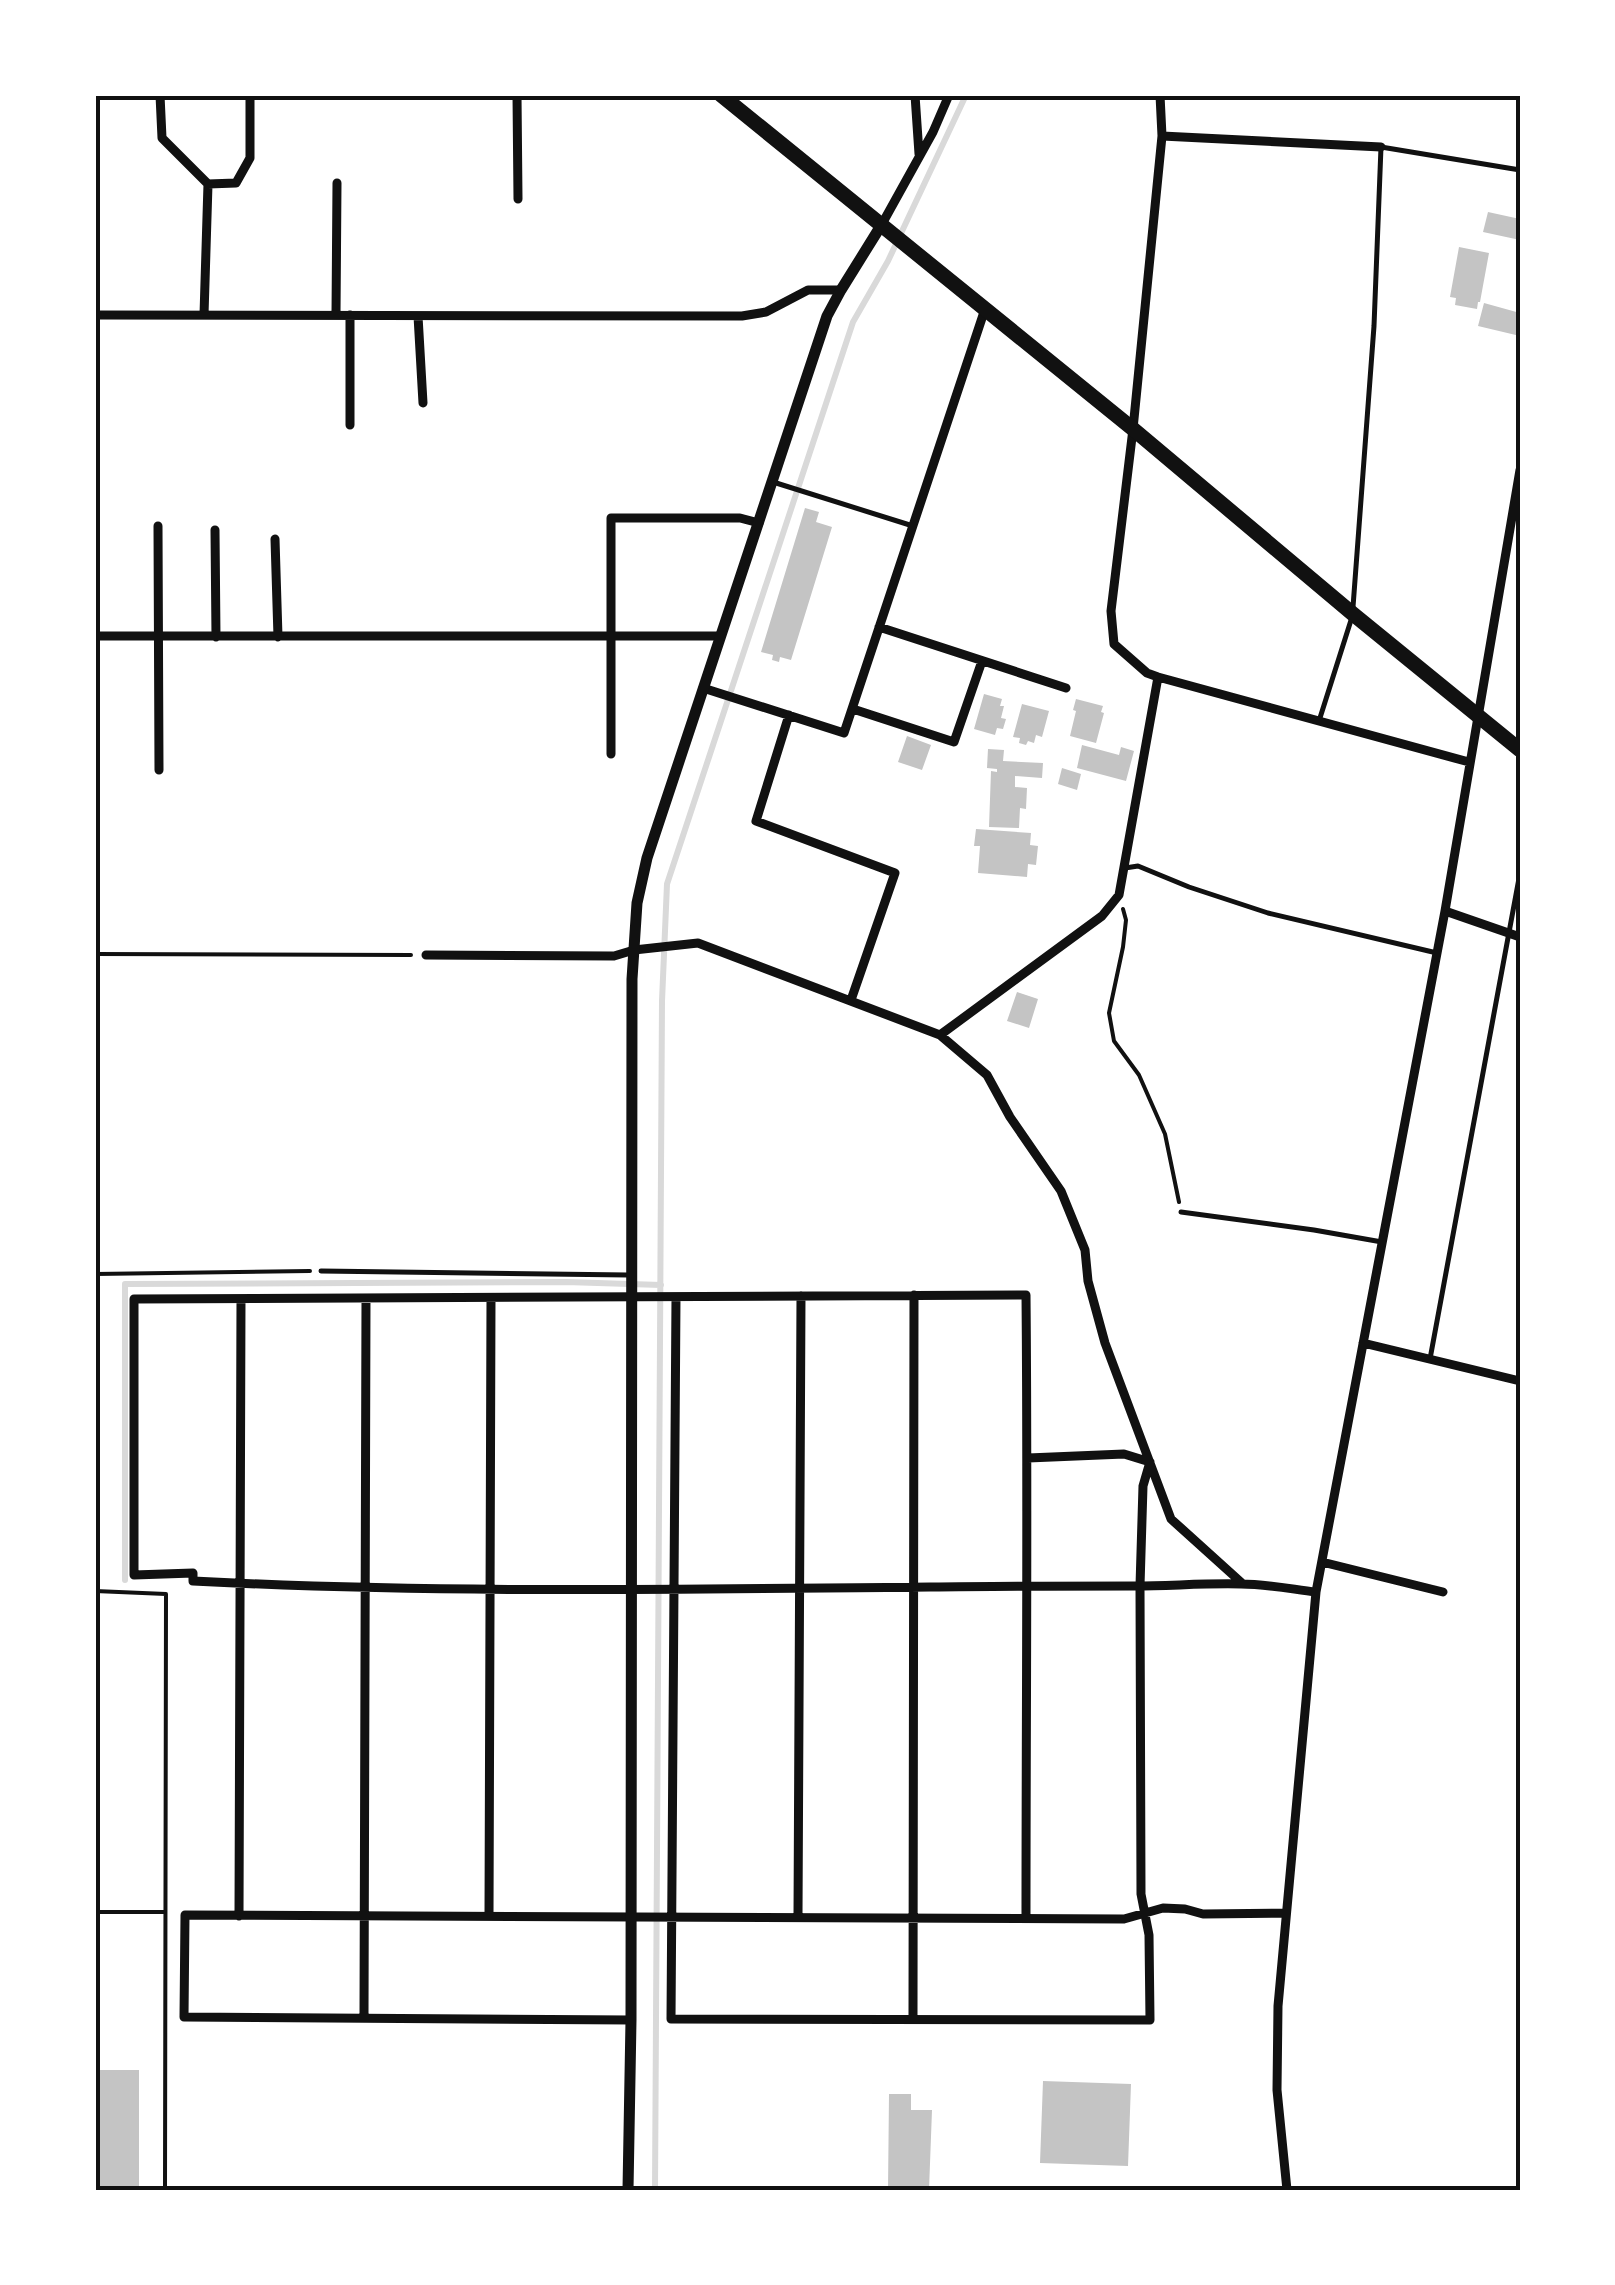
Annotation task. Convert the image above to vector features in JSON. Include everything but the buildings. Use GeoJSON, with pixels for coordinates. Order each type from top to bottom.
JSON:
{"type":"FeatureCollection","features":[{"type":"Feature","properties":{"kind":"main road"},"geometry":{"type":"LineString","coordinates":[[721,95],[1520,750]]}},
{"type":"Feature","properties":{"kind":"street"},"geometry":{"type":"LineString","coordinates":[[160,95],[162,138],[208,184],[204,315]]}},
{"type":"Feature","properties":{"kind":"street"},"geometry":{"type":"LineString","coordinates":[[208,184],[236,183],[250,158],[250,95]]}},
{"type":"Feature","properties":{"kind":"street"},"geometry":{"type":"LineString","coordinates":[[517,95],[518,199]]}},
{"type":"Feature","properties":{"kind":"street"},"geometry":{"type":"LineString","coordinates":[[914,95],[919,157]]}},
{"type":"Feature","properties":{"kind":"street"},"geometry":{"type":"LineString","coordinates":[[628,2190],[637,903],[647,858],[827,316],[919,157],[949,95]]}},
{"type":"Feature","properties":{"kind":"street"},"geometry":{"type":"LineString","coordinates":[[1160,95],[1162,136],[1110,621],[1114,644],[1158,678],[1469,762]]}},
{"type":"Feature","properties":{"kind":"street"},"geometry":{"type":"LineString","coordinates":[[1162,136],[1381,147]]}},
{"type":"Feature","properties":{"kind":"street"},"geometry":{"type":"LineString","coordinates":[[336,316],[337,183]]}},
{"type":"Feature","properties":{"kind":"street"},"geometry":{"type":"LineString","coordinates":[[95,315],[742,316],[766,312],[808,290],[840,290]]}},
{"type":"Feature","properties":{"kind":"street"},"geometry":{"type":"LineString","coordinates":[[704,688],[844,733],[985,309]]}},
{"type":"Feature","properties":{"kind":"street"},"geometry":{"type":"LineString","coordinates":[[350,316],[350,425]]}},
{"type":"Feature","properties":{"kind":"street"},"geometry":{"type":"LineString","coordinates":[[418,316],[423,403]]}},
{"type":"Feature","properties":{"kind":"street"},"geometry":{"type":"LineString","coordinates":[[1287,2190],[1276,2090],[1278,2006],[1316,1592],[1445,912],[1520,470]]}},
{"type":"Feature","properties":{"kind":"street"},"geometry":{"type":"LineString","coordinates":[[611,754],[611,518],[740,518],[758,523]]}},
{"type":"Feature","properties":{"kind":"street"},"geometry":{"type":"LineString","coordinates":[[158,526],[159,770]]}},
{"type":"Feature","properties":{"kind":"street"},"geometry":{"type":"LineString","coordinates":[[215,530],[216,636]]}},
{"type":"Feature","properties":{"kind":"street"},"geometry":{"type":"LineString","coordinates":[[274,539],[278,637]]}},
{"type":"Feature","properties":{"kind":"street"},"geometry":{"type":"LineString","coordinates":[[879,627],[1066,688]]}},
{"type":"Feature","properties":{"kind":"street"},"geometry":{"type":"LineString","coordinates":[[95,636],[721,636]]}},
{"type":"Feature","properties":{"kind":"street"},"geometry":{"type":"LineString","coordinates":[[853,709],[954,742],[982,661]]}},
{"type":"Feature","properties":{"kind":"street"},"geometry":{"type":"LineString","coordinates":[[940,1035],[1102,916],[1120,895],[1158,678]]}},
{"type":"Feature","properties":{"kind":"street"},"geometry":{"type":"LineString","coordinates":[[789,714],[756,821],[895,873],[851,1000]]}},
{"type":"Feature","properties":{"kind":"street"},"geometry":{"type":"LineString","coordinates":[[1445,912],[1515,936]]}},
{"type":"Feature","properties":{"kind":"street"},"geometry":{"type":"LineString","coordinates":[[426,955],[614,956],[634,950],[698,944],[940,1035],[987,1074],[1010,1117],[1061,1191],[1085,1250],[1088,1281],[1106,1343],[1171,1519],[1243,1584]]}},
{"type":"Feature","properties":{"kind":"street"},"geometry":{"type":"LineString","coordinates":[[913,2019],[914,1295]]}},
{"type":"Feature","properties":{"kind":"street"},"geometry":{"type":"LineString","coordinates":[[798,1916],[801,1296]]}},
{"type":"Feature","properties":{"kind":"street"},"geometry":{"type":"LineString","coordinates":[[1026,1918],[1026,1586],[1028,1458],[1026,1296],[134,1299],[134,1575],[193,1573],[193,1580],[240,1583],[490,1588],[674,1589],[800,1587],[1026,1586],[1140,1586],[1243,1584],[1316,1592]]}},
{"type":"Feature","properties":{"kind":"street"},"geometry":{"type":"LineString","coordinates":[[676,1297],[671,2019],[1150,2020],[1149,1935],[1140,1894],[1140,1586],[1142,1486],[1150,1462]]}},
{"type":"Feature","properties":{"kind":"street"},"geometry":{"type":"LineString","coordinates":[[364,2018],[366,1298]]}},
{"type":"Feature","properties":{"kind":"street"},"geometry":{"type":"LineString","coordinates":[[489,1916],[491,1298]]}},
{"type":"Feature","properties":{"kind":"street"},"geometry":{"type":"LineString","coordinates":[[239,1916],[240,1299]]}},
{"type":"Feature","properties":{"kind":"street"},"geometry":{"type":"LineString","coordinates":[[1363,1344],[1520,1382]]}},
{"type":"Feature","properties":{"kind":"street"},"geometry":{"type":"LineString","coordinates":[[1028,1458],[1124,1454],[1150,1462]]}},
{"type":"Feature","properties":{"kind":"street"},"geometry":{"type":"LineString","coordinates":[[1322,1562],[1443,1592]]}},
{"type":"Feature","properties":{"kind":"street"},"geometry":{"type":"LineString","coordinates":[[631,2020],[184,2017],[185,1915],[1124,1919],[1163,1908],[1204,1914],[1286,1913]]}},
{"type":"Feature","properties":{"kind":"lane"},"geometry":{"type":"LineString","coordinates":[[1318,722],[1353,614],[1374,326],[1381,147],[1520,170]]}},
{"type":"Feature","properties":{"kind":"lane"},"geometry":{"type":"LineString","coordinates":[[772,482],[913,526]]}},
{"type":"Feature","properties":{"kind":"lane"},"geometry":{"type":"LineString","coordinates":[[1125,868],[1138,866],[1268,913],[1437,953]]}},
{"type":"Feature","properties":{"kind":"lane"},"geometry":{"type":"LineString","coordinates":[[1430,1359],[1515,936],[1520,873]]}},
{"type":"Feature","properties":{"kind":"lane"},"geometry":{"type":"LineString","coordinates":[[1181,1212],[1382,1242]]}},
{"type":"Feature","properties":{"kind":"lane"},"geometry":{"type":"LineString","coordinates":[[321,1271],[632,1275]]}},
{"type":"Feature","properties":{"kind":"path"},"geometry":{"type":"LineString","coordinates":[[1120,895],[1126,920],[1109,1013],[1114,1040],[1138,1075],[1165,1134],[1181,1212]]}},
{"type":"Feature","properties":{"kind":"path"},"geometry":{"type":"LineString","coordinates":[[95,954],[426,955]]}},
{"type":"Feature","properties":{"kind":"path"},"geometry":{"type":"LineString","coordinates":[[95,1274],[321,1271]]}},
{"type":"Feature","properties":{"kind":"path"},"geometry":{"type":"LineString","coordinates":[[95,1592],[166,1594],[164,2190]]}},
{"type":"Feature","properties":{"kind":"path"},"geometry":{"type":"LineString","coordinates":[[95,1912],[164,1912]]}},
{"type":"Feature","properties":{"kind":"waterway"},"geometry":{"type":"LineString","coordinates":[[655,2190],[662,1001],[667,884],[853,322],[888,261],[966,95]]}},
{"type":"Feature","properties":{"kind":"waterway"},"geometry":{"type":"LineString","coordinates":[[125,1580],[125,1284],[661,1285]]}}]}
